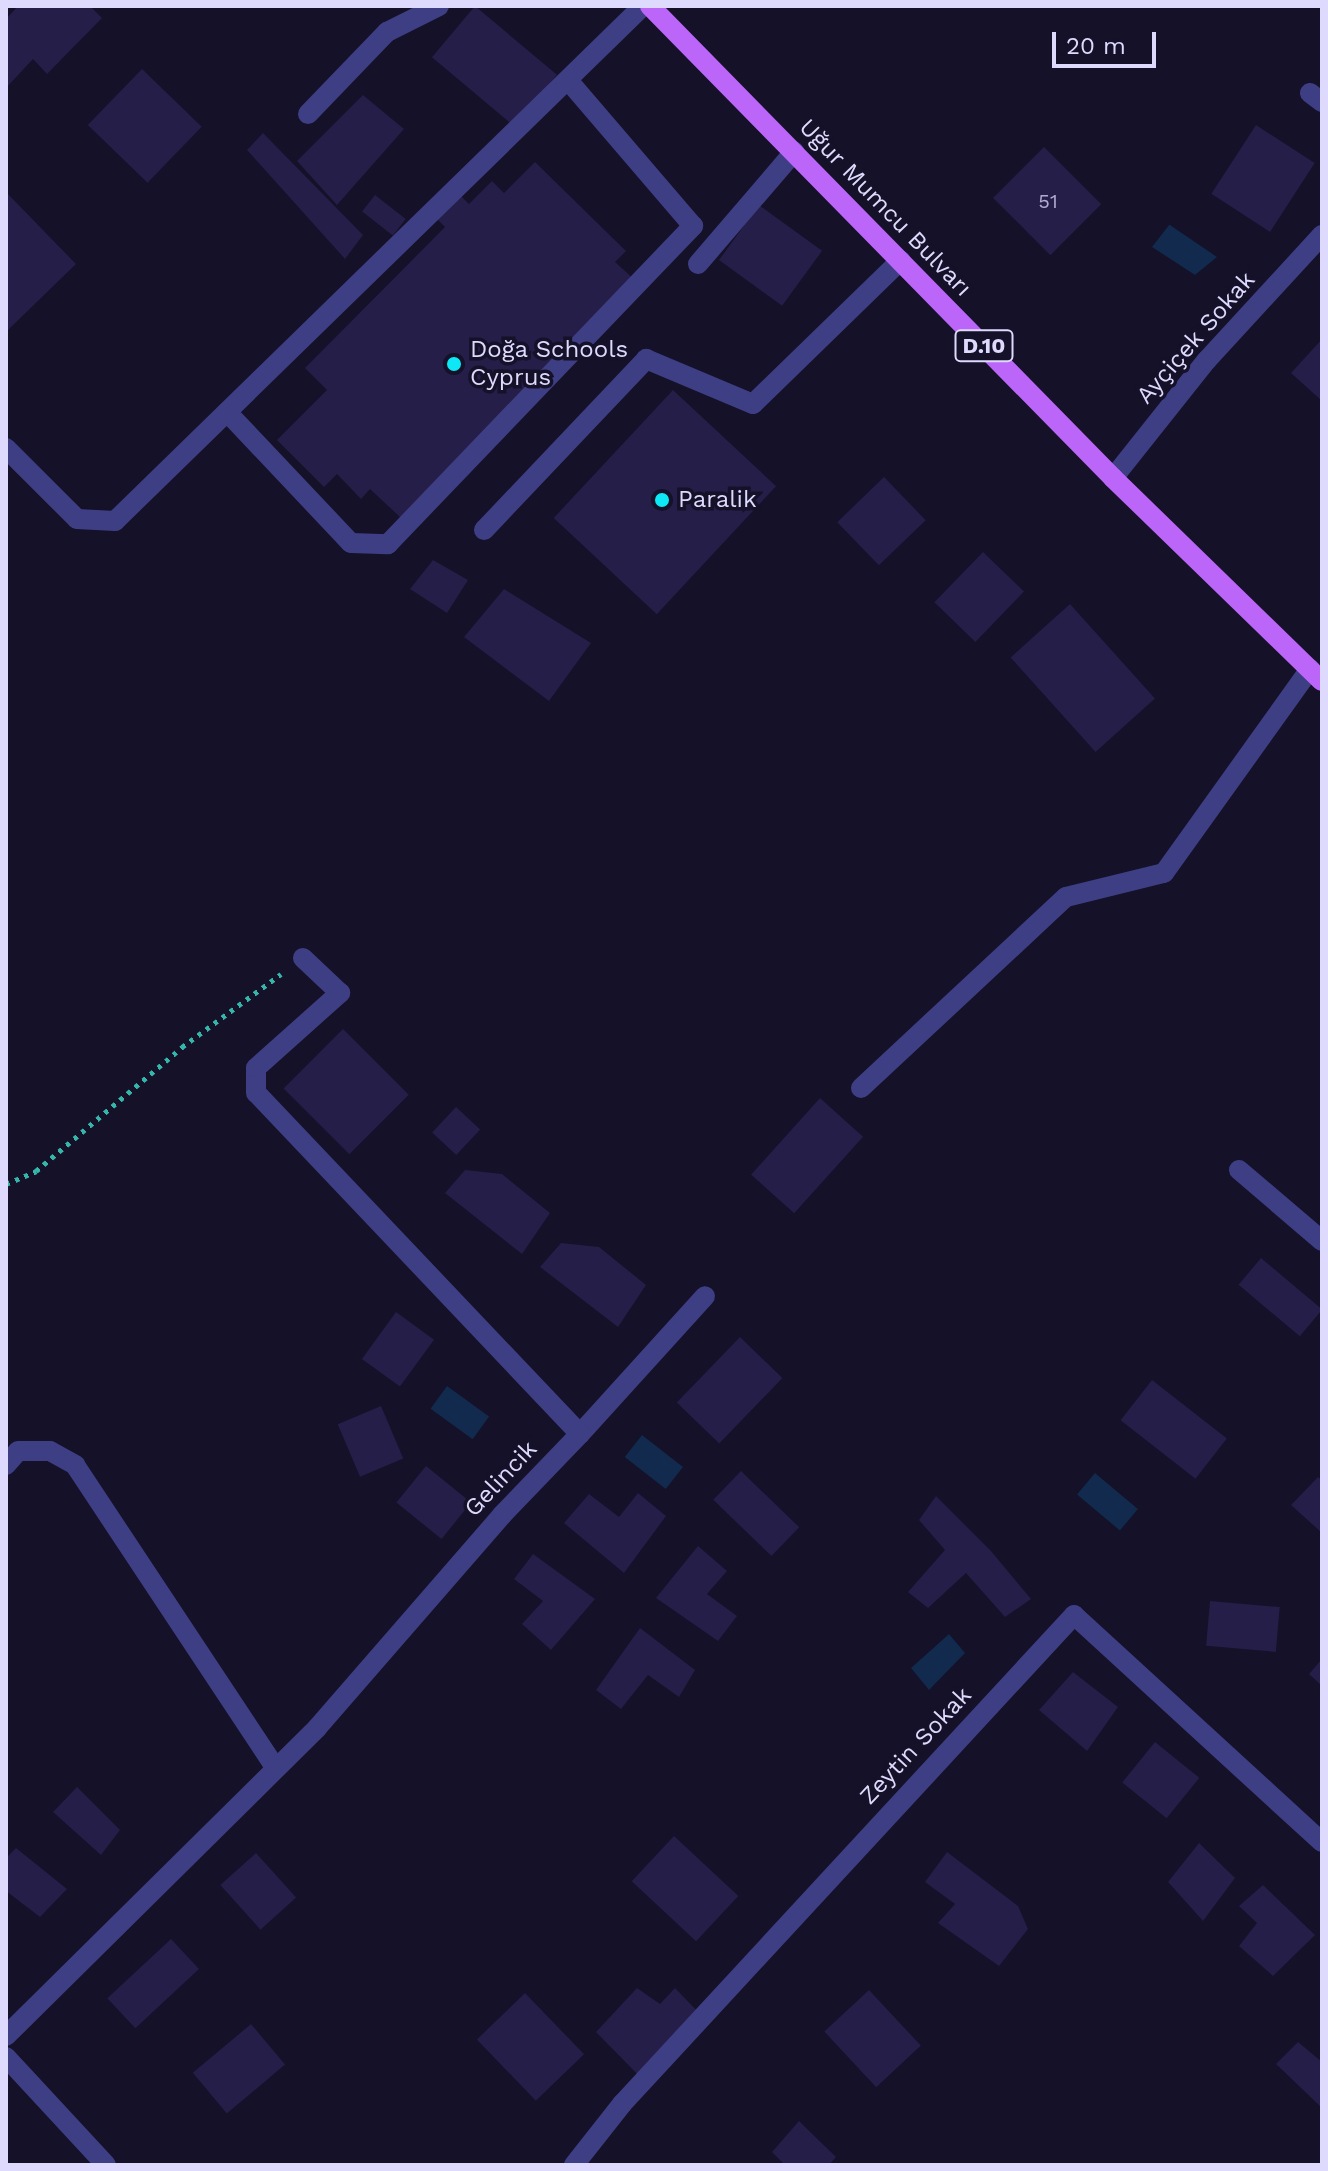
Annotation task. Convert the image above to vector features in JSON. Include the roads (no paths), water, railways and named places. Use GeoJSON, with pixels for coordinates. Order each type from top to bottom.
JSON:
{"type":"FeatureCollection","features":[{"type":"Feature","properties":{"kind":"main road","name":"Uğur Mumcu Bulvarı"},"geometry":{"type":"LineString","coordinates":[[650,6],[1113,478],[1316,675]]}},
{"type":"Feature","properties":{"kind":"street"},"geometry":{"type":"LineString","coordinates":[[308,114],[387,32],[439,6]]}},
{"type":"Feature","properties":{"kind":"street"},"geometry":{"type":"LineString","coordinates":[[6,448],[77,519],[115,521],[643,6]]}},
{"type":"Feature","properties":{"kind":"street"},"geometry":{"type":"LineString","coordinates":[[227,412],[351,543],[388,544],[693,226],[568,80]]}},
{"type":"Feature","properties":{"kind":"street"},"geometry":{"type":"LineString","coordinates":[[698,264],[794,152]]}},
{"type":"Feature","properties":{"kind":"street","name":"Ayçiçek Sokak"},"geometry":{"type":"LineString","coordinates":[[1113,478],[1207,360],[1322,235]]}},
{"type":"Feature","properties":{"kind":"street"},"geometry":{"type":"LineString","coordinates":[[484,530],[646,359],[753,404],[901,260]]}},
{"type":"Feature","properties":{"kind":"street"},"geometry":{"type":"LineString","coordinates":[[861,1088],[1066,897],[1164,873],[1316,675]]}},
{"type":"Feature","properties":{"kind":"street"},"geometry":{"type":"LineString","coordinates":[[303,958],[340,993],[256,1068],[256,1093],[580,1434]]}},
{"type":"Feature","properties":{"kind":"street"},"geometry":{"type":"LineString","coordinates":[[1239,1170],[1322,1241]]}},
{"type":"Feature","properties":{"kind":"street","name":"Gelincik"},"geometry":{"type":"LineString","coordinates":[[6,2036],[376,1666],[483,1536],[705,1296]]}},
{"type":"Feature","properties":{"kind":"street"},"geometry":{"type":"LineString","coordinates":[[6,1465],[18,1451],[50,1451],[75,1465],[275,1767]]}},
{"type":"Feature","properties":{"kind":"street","name":"Zeytin Sokak"},"geometry":{"type":"LineString","coordinates":[[574,2165],[629,2096],[1074,1615],[1322,1842]]}},
{"type":"Feature","properties":{"kind":"street"},"geometry":{"type":"LineString","coordinates":[[6,2057],[106,2165]]}},
{"type":"Feature","properties":{"kind":"water"},"geometry":{"type":"Polygon","coordinates":[[[1169,225],[1217,257],[1195,275],[1152,247],[1169,225]]]}},
{"type":"Feature","properties":{"kind":"water"},"geometry":{"type":"Polygon","coordinates":[[[447,1386],[489,1417],[473,1439],[431,1409],[447,1386]]]}},
{"type":"Feature","properties":{"kind":"water"},"geometry":{"type":"Polygon","coordinates":[[[642,1435],[683,1467],[666,1489],[625,1457],[642,1435]]]}},
{"type":"Feature","properties":{"kind":"water"},"geometry":{"type":"Polygon","coordinates":[[[1095,1473],[1138,1509],[1120,1530],[1077,1494],[1095,1473]]]}},
{"type":"Feature","properties":{"kind":"water"},"geometry":{"type":"Polygon","coordinates":[[[949,1634],[965,1653],[929,1690],[911,1668],[949,1634]]]}},
{"type":"Feature","properties":{"kind":"place","name":"Doğa Schools Cyprus"},"geometry":{"type":"Point","coordinates":[454,364]}},
{"type":"Feature","properties":{"kind":"place","name":"Paralik"},"geometry":{"type":"Point","coordinates":[662,500]}}]}
